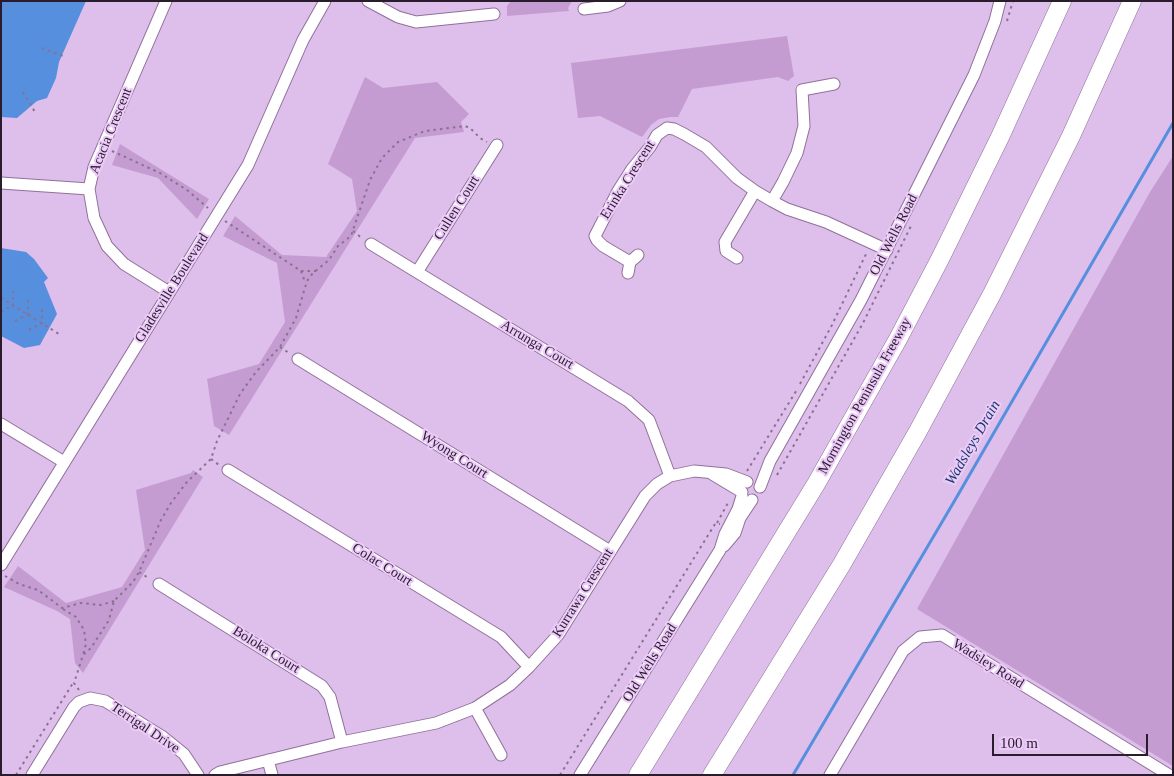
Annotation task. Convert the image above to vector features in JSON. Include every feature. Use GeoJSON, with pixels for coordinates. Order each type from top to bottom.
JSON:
{"type":"FeatureCollection","features":[{"type":"Feature","properties":{"kind":"highway"},"geometry":{"type":"LineString","coordinates":[[712,775],[837,572],[917,433],[992,294],[1062,153],[1132,1]]}},
{"type":"Feature","properties":{"kind":"highway","name":"Mornington Peninsula Freeway"},"geometry":{"type":"LineString","coordinates":[[638,775],[816,484],[898,338],[940,259],[995,146],[1061,3]]}},
{"type":"Feature","properties":{"kind":"street","name":"Acacia Crescent"},"geometry":{"type":"LineString","coordinates":[[166,1],[94,167],[89,189],[90,204],[94,218],[107,246],[124,264],[170,292]]}},
{"type":"Feature","properties":{"kind":"street","name":"Gladesville Boulevard"},"geometry":{"type":"LineString","coordinates":[[1,565],[248,165],[303,40],[325,1]]}},
{"type":"Feature","properties":{"kind":"street"},"geometry":{"type":"LineString","coordinates":[[368,1],[398,18],[416,22],[494,14]]}},
{"type":"Feature","properties":{"kind":"street"},"geometry":{"type":"LineString","coordinates":[[584,9],[608,6],[620,1]]}},
{"type":"Feature","properties":{"kind":"street","name":"Old Wells Road"},"geometry":{"type":"LineString","coordinates":[[744,488],[758,493],[770,460],[848,325],[974,75],[993,28],[1000,1]]}},
{"type":"Feature","properties":{"kind":"street"},"geometry":{"type":"LineString","coordinates":[[772,201],[783,182],[799,144],[804,126],[802,90],[834,84]]}},
{"type":"Feature","properties":{"kind":"street","name":"Erinka Crescent"},"geometry":{"type":"LineString","coordinates":[[632,263],[603,246],[596,236],[618,191],[632,169],[657,135],[667,128],[674,129],[706,147],[738,178],[772,201],[788,209],[826,222],[887,250]]}},
{"type":"Feature","properties":{"kind":"street","name":"Cullen Court"},"geometry":{"type":"LineString","coordinates":[[416,272],[497,145]]}},
{"type":"Feature","properties":{"kind":"street"},"geometry":{"type":"LineString","coordinates":[[1,183],[89,189]]}},
{"type":"Feature","properties":{"kind":"street"},"geometry":{"type":"LineString","coordinates":[[737,258],[726,251],[725,242],[755,191]]}},
{"type":"Feature","properties":{"kind":"street","name":"Arrunga Court"},"geometry":{"type":"LineString","coordinates":[[371,244],[628,401],[650,420],[670,476]]}},
{"type":"Feature","properties":{"kind":"street","name":"Wyong Court"},"geometry":{"type":"LineString","coordinates":[[298,359],[610,551]]}},
{"type":"Feature","properties":{"kind":"street"},"geometry":{"type":"LineString","coordinates":[[1,424],[64,462]]}},
{"type":"Feature","properties":{"kind":"street","name":"Old Wells Road"},"geometry":{"type":"LineString","coordinates":[[580,775],[720,550],[725,534],[738,509],[744,488],[770,460]]}},
{"type":"Feature","properties":{"kind":"street","name":"Colac Court"},"geometry":{"type":"LineString","coordinates":[[228,470],[500,637],[529,667]]}},
{"type":"Feature","properties":{"kind":"street","name":"Kurrawa Crescent"},"geometry":{"type":"LineString","coordinates":[[215,775],[220,772],[342,742],[436,723],[475,708],[510,685],[558,635],[645,496],[657,484],[670,476],[694,471],[710,473],[744,488]]}},
{"type":"Feature","properties":{"kind":"street","name":"Boloka Court"},"geometry":{"type":"LineString","coordinates":[[159,584],[322,686],[330,697],[342,742]]}},
{"type":"Feature","properties":{"kind":"street","name":"Wadsley Road"},"geometry":{"type":"LineString","coordinates":[[830,775],[903,651],[920,637],[942,635],[1169,775]]}},
{"type":"Feature","properties":{"kind":"street","name":"Terrigal Drive"},"geometry":{"type":"LineString","coordinates":[[85,699],[96,698],[106,701],[163,737],[184,754],[198,775]]}},
{"type":"Feature","properties":{"kind":"street"},"geometry":{"type":"LineString","coordinates":[[32,775],[74,707],[85,699]]}},
{"type":"Feature","properties":{"kind":"street"},"geometry":{"type":"LineString","coordinates":[[475,708],[500,755]]}},
{"type":"Feature","properties":{"kind":"street"},"geometry":{"type":"LineString","coordinates":[[268,760],[272,775]]}},
{"type":"Feature","properties":{"kind":"path"},"geometry":{"type":"LineString","coordinates":[[42,48],[66,57]]}},
{"type":"Feature","properties":{"kind":"path"},"geometry":{"type":"LineString","coordinates":[[23,92],[35,112]]}},
{"type":"Feature","properties":{"kind":"path"},"geometry":{"type":"LineString","coordinates":[[62,608],[81,604],[101,606],[114,601],[133,582],[161,520],[171,503],[186,483],[211,459],[217,441],[240,394],[256,372],[274,356],[280,347],[296,318],[306,284],[316,270],[329,260],[338,246],[351,236],[376,167],[388,150],[398,142],[425,131],[465,126],[485,141],[497,145]]}},
{"type":"Feature","properties":{"kind":"path"},"geometry":{"type":"LineString","coordinates":[[717,523],[744,488],[832,325],[872,243]]}},
{"type":"Feature","properties":{"kind":"path"},"geometry":{"type":"LineString","coordinates":[[306,284],[301,271],[316,270]]}},
{"type":"Feature","properties":{"kind":"path"},"geometry":{"type":"LineString","coordinates":[[13,291],[13,305]]}},
{"type":"Feature","properties":{"kind":"path"},"geometry":{"type":"LineString","coordinates":[[1,298],[59,334]]}},
{"type":"Feature","properties":{"kind":"path"},"geometry":{"type":"LineString","coordinates":[[28,300],[28,314]]}},
{"type":"Feature","properties":{"kind":"path"},"geometry":{"type":"LineString","coordinates":[[1,312],[13,305]]}},
{"type":"Feature","properties":{"kind":"path"},"geometry":{"type":"LineString","coordinates":[[42,308],[42,323]]}},
{"type":"Feature","properties":{"kind":"path"},"geometry":{"type":"LineString","coordinates":[[15,321],[28,314]]}},
{"type":"Feature","properties":{"kind":"path"},"geometry":{"type":"LineString","coordinates":[[29,330],[42,323]]}},
{"type":"Feature","properties":{"kind":"path"},"geometry":{"type":"LineString","coordinates":[[1,574],[19,584],[38,590],[76,617],[84,630],[86,644],[74,683],[16,775]]}},
{"type":"Feature","properties":{"kind":"path"},"geometry":{"type":"LineString","coordinates":[[83,654],[92,648],[109,620],[114,601]]}},
{"type":"Feature","properties":{"kind":"path"},"geometry":{"type":"LineString","coordinates":[[74,683],[85,699]]}},
{"type":"Feature","properties":{"kind":"shaded area"},"geometry":{"type":"Polygon","coordinates":[[[511,1],[572,1],[568,8],[569,11],[507,16],[507,6],[511,1]]]}},
{"type":"Feature","properties":{"kind":"shaded area"},"geometry":{"type":"Polygon","coordinates":[[[787,36],[794,76],[788,81],[778,77],[692,89],[678,117],[659,119],[651,125],[642,137],[600,116],[578,118],[571,63],[787,36]]]}},
{"type":"Feature","properties":{"kind":"shaded area"},"geometry":{"type":"Polygon","coordinates":[[[365,77],[383,88],[437,82],[469,114],[461,122],[464,132],[415,138],[229,435],[214,426],[207,379],[259,364],[285,322],[277,263],[223,236],[235,216],[282,255],[326,257],[357,211],[352,179],[328,164],[365,77]]]}},
{"type":"Feature","properties":{"kind":"shaded area"},"geometry":{"type":"Polygon","coordinates":[[[120,144],[209,199],[197,219],[158,178],[112,165],[120,144]]]}},
{"type":"Feature","properties":{"kind":"shaded area"},"geometry":{"type":"Polygon","coordinates":[[[1173,156],[1173,766],[917,609],[1150,192],[1173,156]]]}},
{"type":"Feature","properties":{"kind":"shaded area"},"geometry":{"type":"Polygon","coordinates":[[[193,470],[203,477],[83,673],[75,663],[70,619],[57,611],[4,587],[18,566],[66,603],[122,587],[145,550],[136,490],[191,473],[193,470]]]}},
{"type":"Feature","properties":{"kind":"water"},"geometry":{"type":"Polygon","coordinates":[[[1,1],[86,1],[59,62],[56,78],[47,98],[37,101],[17,118],[1,117],[1,1]]]}},
{"type":"Feature","properties":{"kind":"water"},"geometry":{"type":"Polygon","coordinates":[[[1,248],[26,252],[34,259],[48,278],[44,282],[57,314],[40,345],[24,348],[1,336],[1,248]]]}},
{"type":"Feature","properties":{"kind":"waterway","name":"Wadsleys Drain"},"geometry":{"type":"LineString","coordinates":[[793,775],[1173,123]]}}]}
